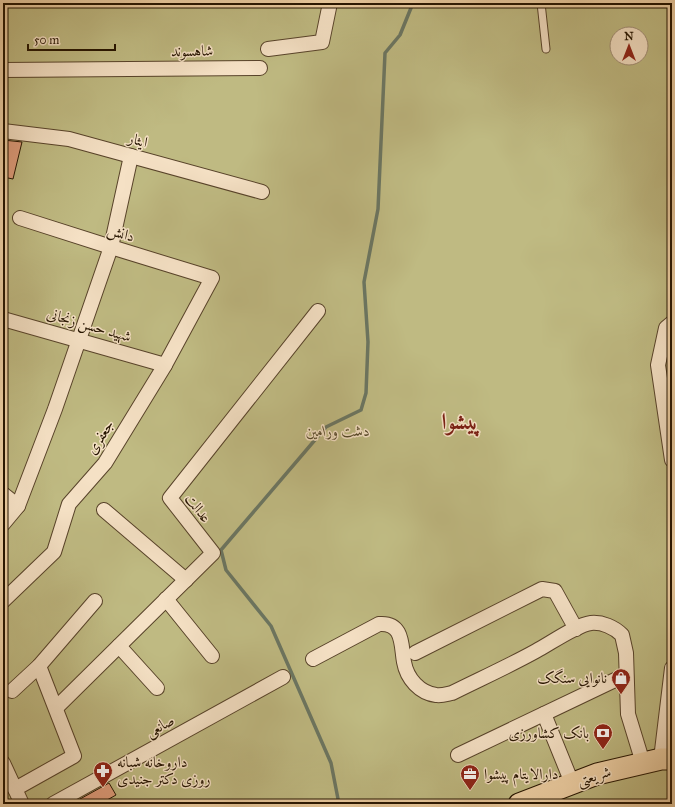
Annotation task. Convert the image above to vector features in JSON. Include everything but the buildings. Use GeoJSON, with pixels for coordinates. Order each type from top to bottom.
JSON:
{"type":"FeatureCollection","features":[{"type":"Feature","properties":{"kind":"main road","name":"شریعتی"},"geometry":{"type":"LineString","coordinates":[[519,804],[597,774],[662,763],[663,771],[604,786],[558,804]]}},
{"type":"Feature","properties":{"kind":"street"},"geometry":{"type":"LineString","coordinates":[[268,49],[322,42],[330,3]]}},
{"type":"Feature","properties":{"kind":"street","name":"شاهسوند"},"geometry":{"type":"LineString","coordinates":[[3,70],[260,68]]}},
{"type":"Feature","properties":{"kind":"street","name":"ایثار"},"geometry":{"type":"LineString","coordinates":[[3,131],[68,139],[262,192]]}},
{"type":"Feature","properties":{"kind":"street"},"geometry":{"type":"LineString","coordinates":[[3,524],[18,506],[79,340],[110,248],[131,156]]}},
{"type":"Feature","properties":{"kind":"street","name":"دانش"},"geometry":{"type":"LineString","coordinates":[[20,218],[110,248],[212,278]]}},
{"type":"Feature","properties":{"kind":"street","name":"جعفری"},"geometry":{"type":"LineString","coordinates":[[3,601],[54,552],[69,504],[106,463],[165,364],[212,278]]}},
{"type":"Feature","properties":{"kind":"street","name":"عدالت"},"geometry":{"type":"LineString","coordinates":[[56,708],[212,553],[170,498],[318,310]]}},
{"type":"Feature","properties":{"kind":"street","name":"شهید حسن زنجانی"},"geometry":{"type":"LineString","coordinates":[[3,319],[165,364]]}},
{"type":"Feature","properties":{"kind":"street"},"geometry":{"type":"LineString","coordinates":[[669,326],[658,365],[672,460]]}},
{"type":"Feature","properties":{"kind":"street"},"geometry":{"type":"LineString","coordinates":[[3,494],[18,506]]}},
{"type":"Feature","properties":{"kind":"street"},"geometry":{"type":"LineString","coordinates":[[104,510],[186,580]]}},
{"type":"Feature","properties":{"kind":"street"},"geometry":{"type":"LineString","coordinates":[[415,653],[542,589],[555,591],[576,629]]}},
{"type":"Feature","properties":{"kind":"street"},"geometry":{"type":"LineString","coordinates":[[166,599],[212,656]]}},
{"type":"Feature","properties":{"kind":"street"},"geometry":{"type":"LineString","coordinates":[[12,692],[39,666],[95,601]]}},
{"type":"Feature","properties":{"kind":"street"},"geometry":{"type":"LineString","coordinates":[[313,659],[379,624],[387,624],[398,632],[401,638],[404,664],[411,679],[419,689],[438,696],[452,693],[576,629],[591,623],[602,624],[612,627],[622,635],[626,653],[628,714],[662,763]]}},
{"type":"Feature","properties":{"kind":"street"},"geometry":{"type":"LineString","coordinates":[[119,646],[157,688]]}},
{"type":"Feature","properties":{"kind":"street"},"geometry":{"type":"LineString","coordinates":[[15,789],[74,756],[39,666]]}},
{"type":"Feature","properties":{"kind":"street"},"geometry":{"type":"LineString","coordinates":[[662,763],[672,668]]}},
{"type":"Feature","properties":{"kind":"street","name":"صانعی"},"geometry":{"type":"LineString","coordinates":[[53,804],[283,677]]}},
{"type":"Feature","properties":{"kind":"street"},"geometry":{"type":"LineString","coordinates":[[458,755],[615,680]]}},
{"type":"Feature","properties":{"kind":"street"},"geometry":{"type":"LineString","coordinates":[[544,714],[572,783]]}},
{"type":"Feature","properties":{"kind":"street"},"geometry":{"type":"LineString","coordinates":[[3,763],[22,804]]}},
{"type":"Feature","properties":{"kind":"lane"},"geometry":{"type":"LineString","coordinates":[[541,3],[546,49]]}},
{"type":"Feature","properties":{"kind":"green space","name":"دشت ورامین"},"geometry":{"type":"Polygon","coordinates":[[[3,3],[672,3],[672,804],[3,804],[3,3]]]}},
{"type":"Feature","properties":{"kind":"waterway"},"geometry":{"type":"LineString","coordinates":[[339,804],[331,763],[271,626],[226,570],[221,550],[326,427],[361,410],[366,393],[368,342],[364,282],[378,209],[385,53],[400,35],[413,3]]}},
{"type":"Feature","properties":{"kind":"place","name":"نانوایی سنگک"},"geometry":{"type":"Point","coordinates":[621,695]}},
{"type":"Feature","properties":{"kind":"place","name":"بانک کشاورزی"},"geometry":{"type":"Point","coordinates":[603,750]}},
{"type":"Feature","properties":{"kind":"place","name":"داروخانه شبانه روزی دکتر جنیدی"},"geometry":{"type":"Point","coordinates":[103,788]}},
{"type":"Feature","properties":{"kind":"place","name":"دارالایتام پیشوا"},"geometry":{"type":"Point","coordinates":[470,791]}},
{"type":"Feature","properties":{"kind":"district","name":"پیشوا"},"geometry":{"type":"Point","coordinates":[461,421]}}]}
